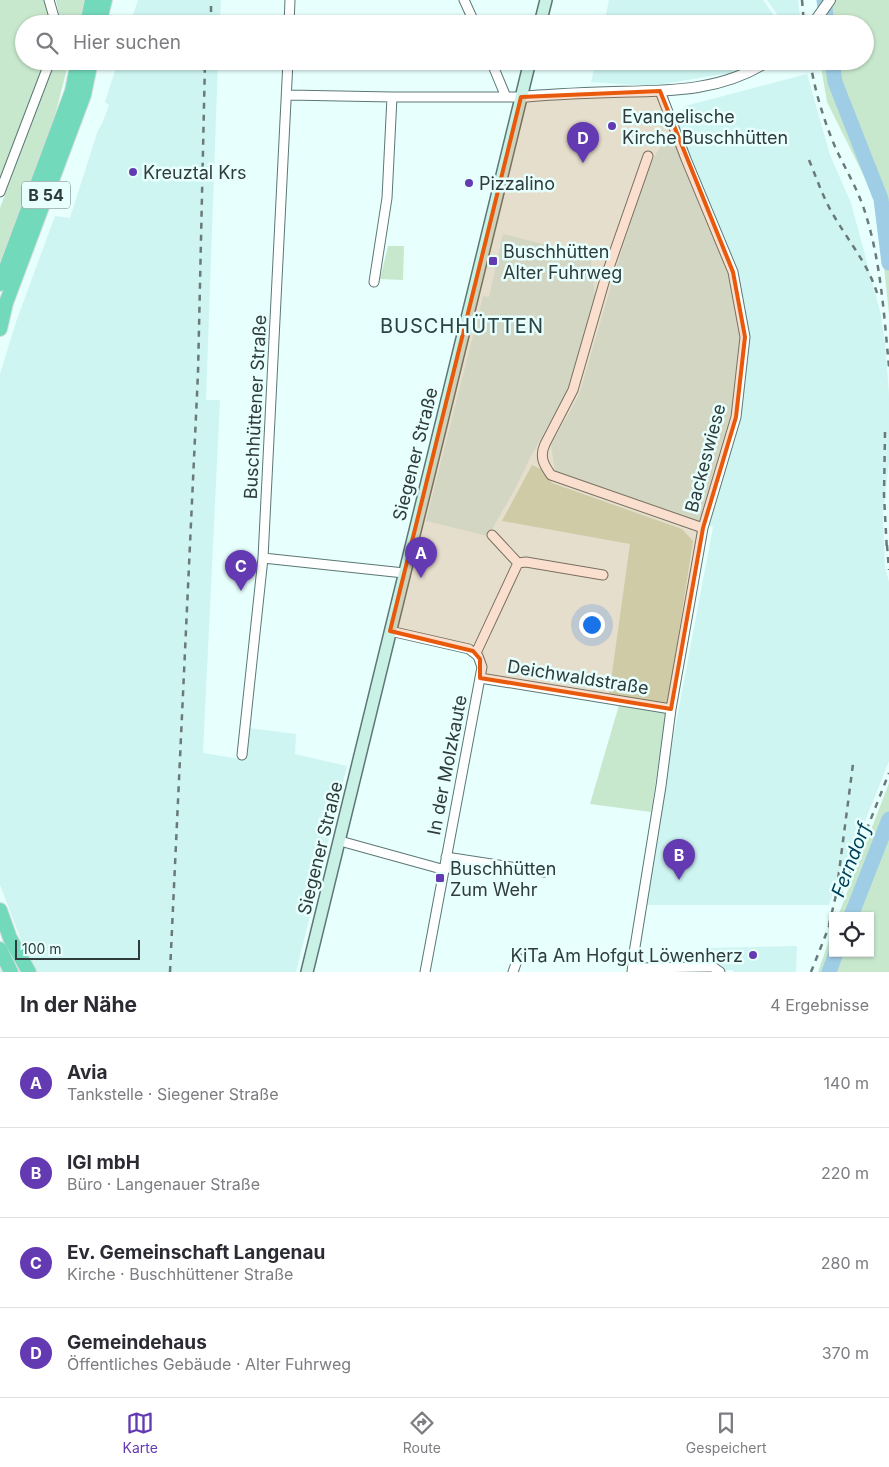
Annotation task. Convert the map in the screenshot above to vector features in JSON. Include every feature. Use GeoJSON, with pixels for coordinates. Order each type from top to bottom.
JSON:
{"type":"FeatureCollection","features":[{"type":"Feature","properties":{"kind":"highway"},"geometry":{"type":"LineString","coordinates":[[89,15],[92,0]]}},
{"type":"Feature","properties":{"kind":"highway"},"geometry":{"type":"LineString","coordinates":[[101,15],[105,0]]}},
{"type":"Feature","properties":{"kind":"highway","name":"B 54"},"geometry":{"type":"LineString","coordinates":[[0,284],[72,92],[76,70]]}},
{"type":"Feature","properties":{"kind":"highway","name":"B 54"},"geometry":{"type":"LineString","coordinates":[[0,329],[6,303],[84,95],[89,70]]}},
{"type":"Feature","properties":{"kind":"highway"},"geometry":{"type":"LineString","coordinates":[[0,910],[10,938],[29,972]]}},
{"type":"Feature","properties":{"kind":"highway"},"geometry":{"type":"LineString","coordinates":[[0,949],[11,972]]}},
{"type":"Feature","properties":{"kind":"main road"},"geometry":{"type":"LineString","coordinates":[[542,15],[546,0]]}},
{"type":"Feature","properties":{"kind":"main road","name":"Siegener Straße"},"geometry":{"type":"LineString","coordinates":[[307,972],[528,70]]}},
{"type":"Feature","properties":{"kind":"street"},"geometry":{"type":"LineString","coordinates":[[49,0],[53,15]]}},
{"type":"Feature","properties":{"kind":"street"},"geometry":{"type":"LineString","coordinates":[[289,15],[290,0]]}},
{"type":"Feature","properties":{"kind":"street"},"geometry":{"type":"LineString","coordinates":[[464,0],[471,15]]}},
{"type":"Feature","properties":{"kind":"street"},"geometry":{"type":"LineString","coordinates":[[819,15],[830,0]]}},
{"type":"Feature","properties":{"kind":"street"},"geometry":{"type":"LineString","coordinates":[[0,192],[47,70]]}},
{"type":"Feature","properties":{"kind":"street","name":"Buschhüttener Straße"},"geometry":{"type":"LineString","coordinates":[[242,754],[263,558],[288,70]]}},
{"type":"Feature","properties":{"kind":"street"},"geometry":{"type":"LineString","coordinates":[[495,70],[506,97]]}},
{"type":"Feature","properties":{"kind":"street"},"geometry":{"type":"LineString","coordinates":[[288,94],[392,97],[521,97],[660,92],[690,89],[723,81],[752,70]]}},
{"type":"Feature","properties":{"kind":"street","name":"Backeswiese"},"geometry":{"type":"LineString","coordinates":[[632,970],[661,786],[671,708],[703,528],[736,418],[745,337],[733,272],[660,92]]}},
{"type":"Feature","properties":{"kind":"street"},"geometry":{"type":"LineString","coordinates":[[374,282],[387,198],[392,97]]}},
{"type":"Feature","properties":{"kind":"street"},"geometry":{"type":"LineString","coordinates":[[648,156],[605,279],[574,390],[544,444],[542,450],[543,464],[551,475],[703,528]]}},
{"type":"Feature","properties":{"kind":"street"},"geometry":{"type":"LineString","coordinates":[[492,535],[518,563]]}},
{"type":"Feature","properties":{"kind":"street"},"geometry":{"type":"LineString","coordinates":[[263,558],[404,573]]}},
{"type":"Feature","properties":{"kind":"street"},"geometry":{"type":"LineString","coordinates":[[518,563],[526,562],[603,575]]}},
{"type":"Feature","properties":{"kind":"street"},"geometry":{"type":"LineString","coordinates":[[390,631],[469,649],[476,653],[518,563]]}},
{"type":"Feature","properties":{"kind":"street","name":"In der Molzkaute"},"geometry":{"type":"LineString","coordinates":[[425,972],[480,678],[481,662],[476,653]]}},
{"type":"Feature","properties":{"kind":"street","name":"Deichwaldstraße"},"geometry":{"type":"LineString","coordinates":[[480,678],[671,708]]}},
{"type":"Feature","properties":{"kind":"street"},"geometry":{"type":"LineString","coordinates":[[340,841],[445,870]]}},
{"type":"Feature","properties":{"kind":"street"},"geometry":{"type":"LineString","coordinates":[[446,857],[544,872]]}},
{"type":"Feature","properties":{"kind":"street"},"geometry":{"type":"LineString","coordinates":[[513,972],[518,958]]}},
{"type":"Feature","properties":{"kind":"street"},"geometry":{"type":"LineString","coordinates":[[632,970],[707,967],[720,972]]}},
{"type":"Feature","properties":{"kind":"highlighted area"},"geometry":{"type":"Polygon","coordinates":[[[660,91],[733,272],[745,337],[736,417],[703,528],[671,709],[480,678],[480,659],[473,651],[390,631],[521,97],[660,91]]]}},
{"type":"Feature","properties":{"kind":"shaded area"},"geometry":{"type":"Polygon","coordinates":[[[138,0],[221,0],[220,15],[133,15],[138,0]]]}},
{"type":"Feature","properties":{"kind":"shaded area"},"geometry":{"type":"Polygon","coordinates":[[[609,0],[763,0],[774,15],[606,15],[609,0]]]}},
{"type":"Feature","properties":{"kind":"shaded area"},"geometry":{"type":"Polygon","coordinates":[[[767,0],[798,0],[800,15],[778,15],[767,0]]]}},
{"type":"Feature","properties":{"kind":"shaded area"},"geometry":{"type":"Polygon","coordinates":[[[115,70],[218,70],[206,400],[220,400],[203,753],[246,760],[249,728],[296,734],[295,754],[347,766],[296,972],[0,972],[0,957],[23,945],[0,885],[0,374],[16,322],[55,216],[70,218],[98,130],[109,105],[105,102],[115,70]]]}},
{"type":"Feature","properties":{"kind":"shaded area"},"geometry":{"type":"Polygon","coordinates":[[[594,70],[735,70],[730,73],[651,86],[591,82],[594,70]]]}},
{"type":"Feature","properties":{"kind":"shaded area"},"geometry":{"type":"Polygon","coordinates":[[[807,74],[830,155],[851,203],[880,311],[885,342],[889,394],[889,462],[883,515],[885,567],[889,582],[889,761],[842,879],[838,879],[829,905],[646,905],[659,813],[713,527],[555,471],[551,445],[579,395],[618,262],[650,164],[685,106],[807,74]]]}},
{"type":"Feature","properties":{"kind":"shaded area"},"geometry":{"type":"Polygon","coordinates":[[[503,234],[590,256],[595,296],[568,389],[488,536],[426,521],[483,296],[489,297],[503,234]]]}},
{"type":"Feature","properties":{"kind":"shaded area","name":"KiTa Am Hofgut Löwenherz"},"geometry":{"type":"Polygon","coordinates":[[[797,946],[796,972],[733,972],[733,970],[725,970],[721,965],[710,962],[710,948],[797,946]]]}},
{"type":"Feature","properties":{"kind":"green space"},"geometry":{"type":"Polygon","coordinates":[[[0,0],[45,0],[48,15],[15,15],[15,70],[42,70],[0,178],[0,0]]]}},
{"type":"Feature","properties":{"kind":"green space"},"geometry":{"type":"Polygon","coordinates":[[[56,0],[84,0],[81,15],[59,15],[56,0]]]}},
{"type":"Feature","properties":{"kind":"green space"},"geometry":{"type":"Polygon","coordinates":[[[828,0],[889,0],[889,314],[877,202],[827,102],[822,70],[874,70],[874,15],[830,15],[828,0]]]}},
{"type":"Feature","properties":{"kind":"green space"},"geometry":{"type":"Polygon","coordinates":[[[52,70],[67,70],[54,119],[0,262],[0,208],[52,70]]]}},
{"type":"Feature","properties":{"kind":"green space"},"geometry":{"type":"Polygon","coordinates":[[[388,246],[404,246],[403,280],[380,279],[388,246]]]}},
{"type":"Feature","properties":{"kind":"green space"},"geometry":{"type":"Polygon","coordinates":[[[532,465],[543,470],[552,483],[682,529],[693,541],[651,812],[590,804],[619,705],[608,702],[630,544],[502,521],[532,465]]]}},
{"type":"Feature","properties":{"kind":"green space"},"geometry":{"type":"Polygon","coordinates":[[[889,783],[889,972],[818,972],[829,940],[829,957],[874,957],[874,912],[840,912],[889,783]]]}},
{"type":"Feature","properties":{"kind":"waterway","name":"Ferndorf"},"geometry":{"type":"LineString","coordinates":[[824,0],[826,15]]}},
{"type":"Feature","properties":{"kind":"waterway","name":"Ferndorf"},"geometry":{"type":"LineString","coordinates":[[833,70],[835,82],[881,199],[889,263]]}},
{"type":"Feature","properties":{"kind":"waterway","name":"Ferndorf"},"geometry":{"type":"LineString","coordinates":[[853,912],[889,819]]}},
{"type":"Feature","properties":{"kind":"waterway","name":"Ferndorf"},"geometry":{"type":"LineString","coordinates":[[829,972],[835,957]]}},
{"type":"Feature","properties":{"kind":"railway"},"geometry":{"type":"LineString","coordinates":[[211,0],[211,15]]}},
{"type":"Feature","properties":{"kind":"railway"},"geometry":{"type":"LineString","coordinates":[[802,0],[803,15]]}},
{"type":"Feature","properties":{"kind":"railway"},"geometry":{"type":"LineString","coordinates":[[170,972],[198,373],[205,70]]}},
{"type":"Feature","properties":{"kind":"railway"},"geometry":{"type":"LineString","coordinates":[[812,70],[817,95],[828,128],[859,196],[875,250],[889,367]]}},
{"type":"Feature","properties":{"kind":"railway"},"geometry":{"type":"LineString","coordinates":[[809,160],[827,202],[863,263],[877,293]]}},
{"type":"Feature","properties":{"kind":"railway"},"geometry":{"type":"LineString","coordinates":[[885,432],[884,495],[887,552]]}},
{"type":"Feature","properties":{"kind":"railway"},"geometry":{"type":"LineString","coordinates":[[887,545],[889,570]]}},
{"type":"Feature","properties":{"kind":"railway"},"geometry":{"type":"LineString","coordinates":[[832,912],[836,895],[853,764]]}},
{"type":"Feature","properties":{"kind":"railway"},"geometry":{"type":"LineString","coordinates":[[840,897],[889,773]]}},
{"type":"Feature","properties":{"kind":"railway"},"geometry":{"type":"LineString","coordinates":[[811,972],[829,927]]}},
{"type":"Feature","properties":{"kind":"place","name":"Evangelische Kirche Buschhütten"},"geometry":{"type":"Point","coordinates":[612,126]}},
{"type":"Feature","properties":{"kind":"place","name":"Gemeindehaus"},"geometry":{"type":"Point","coordinates":[583,163]}},
{"type":"Feature","properties":{"kind":"place","name":"Kreuztal Krs"},"geometry":{"type":"Point","coordinates":[133,172]}},
{"type":"Feature","properties":{"kind":"place","name":"Pizzalino"},"geometry":{"type":"Point","coordinates":[469,183]}},
{"type":"Feature","properties":{"kind":"place","name":"Buschhütten Alter Fuhrweg"},"geometry":{"type":"Point","coordinates":[493,261]}},
{"type":"Feature","properties":{"kind":"place","name":"Avia"},"geometry":{"type":"Point","coordinates":[421,578]}},
{"type":"Feature","properties":{"kind":"place","name":"Ev. Gemeinschaft Langenau"},"geometry":{"type":"Point","coordinates":[241,591]}},
{"type":"Feature","properties":{"kind":"place","name":"Buschhütten Zum Wehr"},"geometry":{"type":"Point","coordinates":[440,878]}},
{"type":"Feature","properties":{"kind":"place","name":"IGI mbH"},"geometry":{"type":"Point","coordinates":[679,880]}},
{"type":"Feature","properties":{"kind":"place","name":"KiTa Am Hofgut Löwenherz"},"geometry":{"type":"Point","coordinates":[753,955]}},
{"type":"Feature","properties":{"kind":"district","name":"BUSCHHÜTTEN"},"geometry":{"type":"Point","coordinates":[462,326]}}]}
